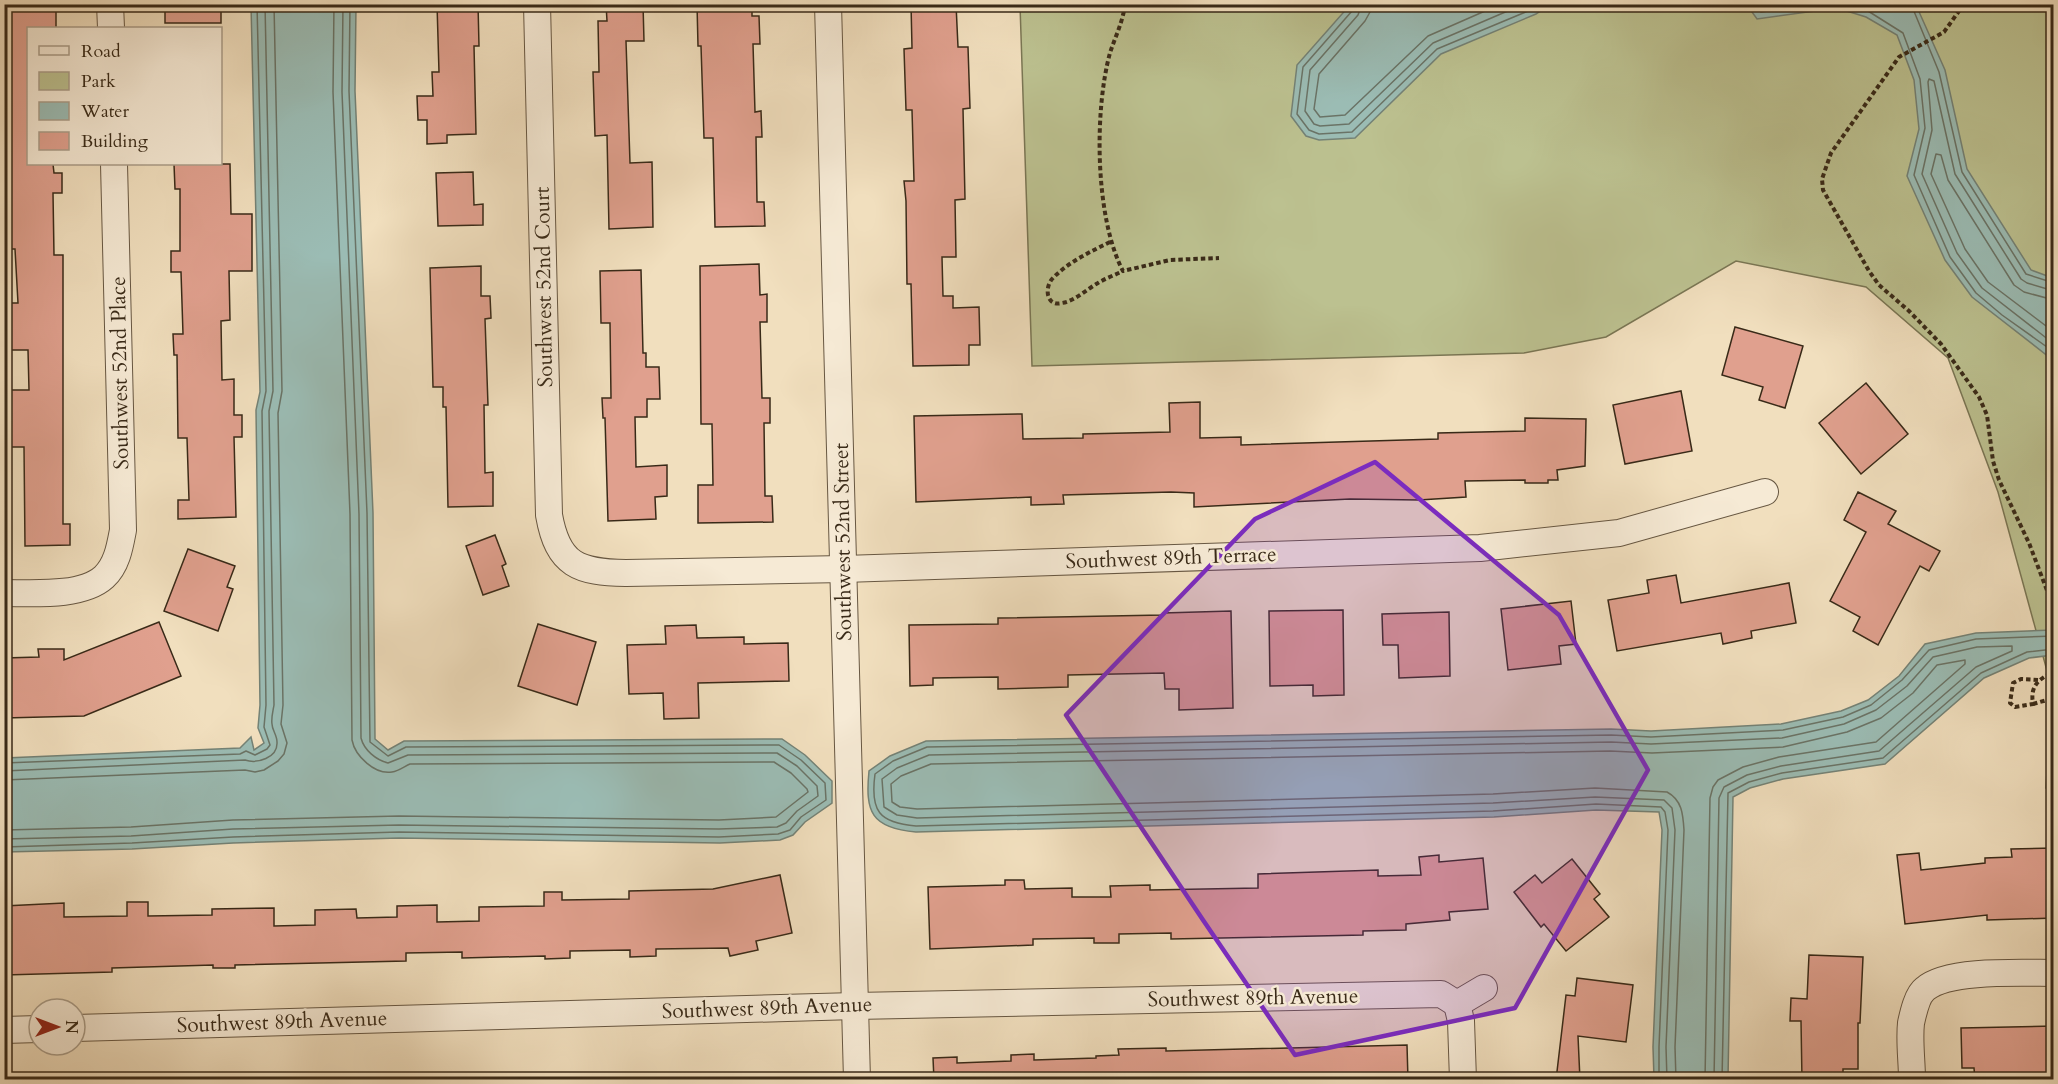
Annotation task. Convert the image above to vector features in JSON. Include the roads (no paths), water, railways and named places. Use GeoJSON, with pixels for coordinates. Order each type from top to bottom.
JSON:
{"type":"FeatureCollection","features":[{"type":"Feature","properties":{"kind":"street"},"geometry":{"type":"LineString","coordinates":[[110,4],[111,27]]}},
{"type":"Feature","properties":{"kind":"street","name":"Southwest 52nd Court"},"geometry":{"type":"LineString","coordinates":[[537,4],[549,515],[558,547],[573,562]]}},
{"type":"Feature","properties":{"kind":"street","name":"Southwest 52nd Street"},"geometry":{"type":"LineString","coordinates":[[828,4],[857,1080]]}},
{"type":"Feature","properties":{"kind":"street","name":"Southwest 52nd Place"},"geometry":{"type":"LineString","coordinates":[[4,593],[76,590],[104,578],[118,553],[123,530],[114,165]]}},
{"type":"Feature","properties":{"kind":"street","name":"Southwest 89th Terrace"},"geometry":{"type":"LineString","coordinates":[[573,562],[593,571],[606,573],[844,569],[1480,548],[1619,532],[1765,492]]}},
{"type":"Feature","properties":{"kind":"street"},"geometry":{"type":"LineString","coordinates":[[1912,1080],[1911,1024],[1915,1008],[1924,989],[1941,981],[1963,976],[2054,973]]}},
{"type":"Feature","properties":{"kind":"street"},"geometry":{"type":"LineString","coordinates":[[1463,1080],[1461,1021],[1457,1004],[1484,988]]}},
{"type":"Feature","properties":{"kind":"street","name":"Southwest 89th Avenue"},"geometry":{"type":"LineString","coordinates":[[87,1028],[855,1006],[1441,994],[1457,1004]]}},
{"type":"Feature","properties":{"kind":"street"},"geometry":{"type":"LineString","coordinates":[[4,1030],[27,1029]]}},
{"type":"Feature","properties":{"kind":"water"},"geometry":{"type":"Polygon","coordinates":[[[251,5],[356,5],[355,91],[373,513],[375,739],[388,750],[404,741],[782,739],[805,755],[832,781],[832,803],[805,822],[793,835],[780,840],[720,843],[399,838],[5,852],[5,758],[240,748],[251,737],[254,750],[264,743],[258,728],[260,705],[256,410],[260,392],[251,5]]]}},
{"type":"Feature","properties":{"kind":"water"},"geometry":{"type":"Polygon","coordinates":[[[1350,5],[1549,5],[1536,14],[1441,54],[1355,138],[1319,140],[1306,136],[1291,116],[1297,65],[1350,5]]]}},
{"type":"Feature","properties":{"kind":"water"},"geometry":{"type":"Polygon","coordinates":[[[1747,5],[1916,5],[1945,70],[1967,169],[2031,270],[2053,278],[2053,358],[1972,297],[1945,260],[1907,176],[1919,129],[1914,80],[1897,35],[1866,17],[1837,8],[1757,19],[1747,5]]]}},
{"type":"Feature","properties":{"kind":"water"},"geometry":{"type":"Polygon","coordinates":[[[2053,630],[2053,655],[2029,658],[1984,678],[1885,764],[1783,779],[1750,788],[1733,797],[1728,1079],[1654,1079],[1653,1047],[1662,830],[1659,812],[1596,810],[1494,817],[916,832],[889,827],[880,822],[870,807],[868,797],[869,771],[890,756],[926,741],[1611,729],[1651,731],[1781,724],[1841,711],[1868,700],[1899,676],[1925,644],[1976,633],[2053,630]]]}}]}
